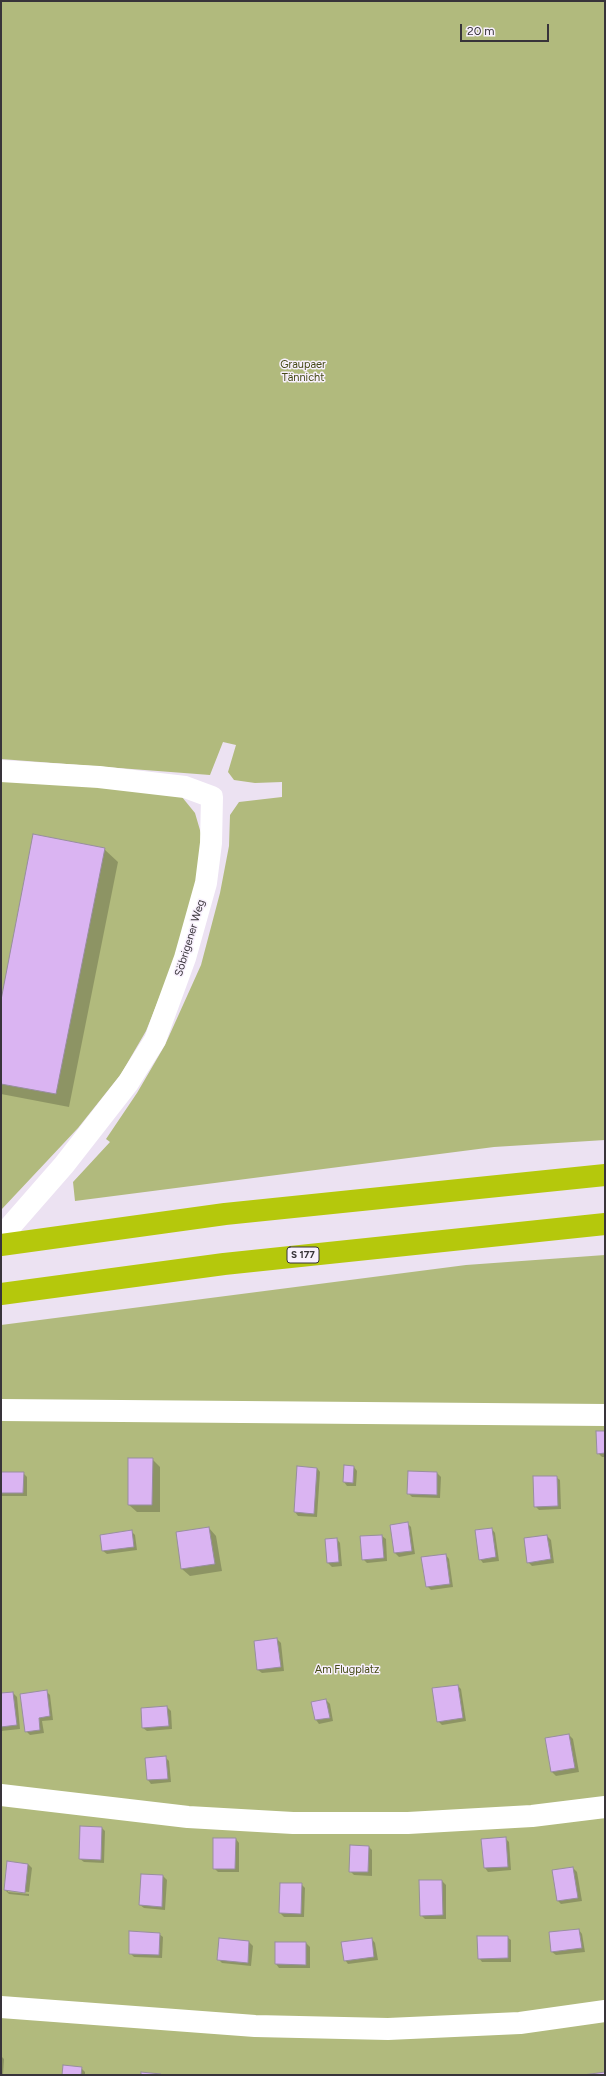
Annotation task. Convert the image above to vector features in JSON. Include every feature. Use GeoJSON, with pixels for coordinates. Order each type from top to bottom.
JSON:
{"type":"FeatureCollection","features":[{"type":"Feature","properties":{"kind":"highway"},"geometry":{"type":"LineString","coordinates":[[1,1245],[225,1214],[605,1175]]}},
{"type":"Feature","properties":{"kind":"highway","name":"S 177"},"geometry":{"type":"LineString","coordinates":[[1,1294],[224,1264],[605,1224]]}},
{"type":"Feature","properties":{"kind":"street","name":"Söbrigener Weg"},"geometry":{"type":"LineString","coordinates":[[1,771],[99,777],[185,787],[212,797],[211,843],[206,883],[185,958],[155,1040],[128,1082],[64,1165],[1,1237]]}},
{"type":"Feature","properties":{"kind":"street"},"geometry":{"type":"LineString","coordinates":[[1,1410],[605,1415]]}},
{"type":"Feature","properties":{"kind":"street"},"geometry":{"type":"LineString","coordinates":[[1,1795],[188,1817],[293,1823],[408,1823],[532,1816],[605,1807]]}},
{"type":"Feature","properties":{"kind":"street"},"geometry":{"type":"LineString","coordinates":[[1,2007],[255,2026],[388,2029],[520,2023],[605,2010]]}},
{"type":"Feature","properties":{"kind":"green space","name":"Graupaer Tännicht"},"geometry":{"type":"Polygon","coordinates":[[[1,1],[605,1],[605,1140],[494,1147],[75,1201],[73,1182],[110,1142],[106,1139],[137,1093],[165,1045],[201,965],[220,893],[229,846],[230,815],[239,802],[282,797],[282,782],[255,783],[234,780],[228,772],[236,745],[223,742],[210,775],[1,759],[1,1]]]}},
{"type":"Feature","properties":{"kind":"green space"},"geometry":{"type":"Polygon","coordinates":[[[1,779],[97,786],[182,797],[195,813],[202,837],[197,888],[174,961],[146,1031],[121,1074],[78,1128],[1,1210],[1,779]]]}},
{"type":"Feature","properties":{"kind":"green space","name":"Am Flugplatz"},"geometry":{"type":"Polygon","coordinates":[[[605,1255],[605,2075],[1,2075],[1,1325],[466,1265],[605,1255]]]}},
{"type":"Feature","properties":{"kind":"building"},"geometry":{"type":"Polygon","coordinates":[[[33,834],[105,848],[56,1094],[1,1084],[1,1000],[33,834]]]}},
{"type":"Feature","properties":{"kind":"building"},"geometry":{"type":"Polygon","coordinates":[[[596,1431],[605,1431],[605,1453],[597,1454],[596,1431]]]}},
{"type":"Feature","properties":{"kind":"building"},"geometry":{"type":"Polygon","coordinates":[[[128,1458],[153,1458],[152,1505],[128,1505],[128,1458]]]}},
{"type":"Feature","properties":{"kind":"building"},"geometry":{"type":"Polygon","coordinates":[[[344,1465],[354,1466],[353,1483],[343,1482],[344,1465]]]}},
{"type":"Feature","properties":{"kind":"building"},"geometry":{"type":"Polygon","coordinates":[[[297,1466],[317,1468],[314,1514],[294,1512],[297,1466]]]}},
{"type":"Feature","properties":{"kind":"building"},"geometry":{"type":"Polygon","coordinates":[[[408,1471],[437,1472],[437,1495],[407,1494],[408,1471]]]}},
{"type":"Feature","properties":{"kind":"building"},"geometry":{"type":"Polygon","coordinates":[[[1,1472],[24,1472],[23,1493],[1,1493],[1,1472]]]}},
{"type":"Feature","properties":{"kind":"building"},"geometry":{"type":"Polygon","coordinates":[[[533,1476],[557,1476],[558,1506],[534,1507],[533,1476]]]}},
{"type":"Feature","properties":{"kind":"building"},"geometry":{"type":"Polygon","coordinates":[[[408,1522],[412,1551],[394,1553],[390,1525],[408,1522]]]}},
{"type":"Feature","properties":{"kind":"building"},"geometry":{"type":"Polygon","coordinates":[[[209,1527],[215,1564],[181,1569],[176,1532],[209,1527]]]}},
{"type":"Feature","properties":{"kind":"building"},"geometry":{"type":"Polygon","coordinates":[[[492,1528],[496,1557],[479,1560],[475,1530],[492,1528]]]}},
{"type":"Feature","properties":{"kind":"building"},"geometry":{"type":"Polygon","coordinates":[[[132,1530],[134,1547],[102,1551],[100,1535],[132,1530]]]}},
{"type":"Feature","properties":{"kind":"building"},"geometry":{"type":"Polygon","coordinates":[[[382,1535],[384,1558],[362,1560],[360,1536],[382,1535]]]}},
{"type":"Feature","properties":{"kind":"building"},"geometry":{"type":"Polygon","coordinates":[[[547,1535],[551,1559],[527,1563],[524,1538],[547,1535]]]}},
{"type":"Feature","properties":{"kind":"building"},"geometry":{"type":"Polygon","coordinates":[[[337,1538],[339,1562],[327,1563],[325,1539],[337,1538]]]}},
{"type":"Feature","properties":{"kind":"building"},"geometry":{"type":"Polygon","coordinates":[[[446,1554],[450,1584],[426,1587],[421,1557],[446,1554]]]}},
{"type":"Feature","properties":{"kind":"building"},"geometry":{"type":"Polygon","coordinates":[[[277,1638],[281,1667],[257,1670],[254,1641],[277,1638]]]}},
{"type":"Feature","properties":{"kind":"building"},"geometry":{"type":"Polygon","coordinates":[[[458,1685],[463,1718],[437,1722],[432,1688],[458,1685]]]}},
{"type":"Feature","properties":{"kind":"building"},"geometry":{"type":"Polygon","coordinates":[[[47,1690],[50,1716],[39,1718],[40,1730],[25,1732],[20,1694],[47,1690]]]}},
{"type":"Feature","properties":{"kind":"building"},"geometry":{"type":"Polygon","coordinates":[[[13,1692],[17,1725],[1,1727],[1,1693],[13,1692]]]}},
{"type":"Feature","properties":{"kind":"building"},"geometry":{"type":"Polygon","coordinates":[[[326,1699],[330,1718],[315,1720],[311,1702],[326,1699]]]}},
{"type":"Feature","properties":{"kind":"building"},"geometry":{"type":"Polygon","coordinates":[[[167,1706],[169,1726],[142,1728],[141,1708],[167,1706]]]}},
{"type":"Feature","properties":{"kind":"building"},"geometry":{"type":"Polygon","coordinates":[[[569,1734],[575,1768],[551,1772],[545,1738],[569,1734]]]}},
{"type":"Feature","properties":{"kind":"building"},"geometry":{"type":"Polygon","coordinates":[[[166,1756],[168,1779],[147,1780],[145,1758],[166,1756]]]}},
{"type":"Feature","properties":{"kind":"building"},"geometry":{"type":"Polygon","coordinates":[[[80,1826],[102,1827],[101,1860],[79,1859],[80,1826]]]}},
{"type":"Feature","properties":{"kind":"building"},"geometry":{"type":"Polygon","coordinates":[[[506,1837],[508,1867],[484,1868],[481,1839],[506,1837]]]}},
{"type":"Feature","properties":{"kind":"building"},"geometry":{"type":"Polygon","coordinates":[[[213,1838],[236,1838],[235,1869],[213,1869],[213,1838]]]}},
{"type":"Feature","properties":{"kind":"building"},"geometry":{"type":"Polygon","coordinates":[[[350,1845],[369,1846],[368,1872],[349,1872],[350,1845]]]}},
{"type":"Feature","properties":{"kind":"building"},"geometry":{"type":"Polygon","coordinates":[[[7,1861],[28,1864],[25,1893],[4,1890],[7,1861]]]}},
{"type":"Feature","properties":{"kind":"building"},"geometry":{"type":"Polygon","coordinates":[[[573,1867],[578,1898],[557,1901],[552,1870],[573,1867]]]}},
{"type":"Feature","properties":{"kind":"building"},"geometry":{"type":"Polygon","coordinates":[[[141,1874],[163,1875],[162,1907],[139,1905],[141,1874]]]}},
{"type":"Feature","properties":{"kind":"building"},"geometry":{"type":"Polygon","coordinates":[[[419,1880],[442,1880],[443,1915],[420,1916],[419,1880]]]}},
{"type":"Feature","properties":{"kind":"building"},"geometry":{"type":"Polygon","coordinates":[[[280,1883],[302,1883],[301,1914],[279,1913],[280,1883]]]}},
{"type":"Feature","properties":{"kind":"building"},"geometry":{"type":"Polygon","coordinates":[[[579,1929],[582,1948],[551,1952],[549,1932],[579,1929]]]}},
{"type":"Feature","properties":{"kind":"building"},"geometry":{"type":"Polygon","coordinates":[[[129,1931],[160,1933],[159,1955],[129,1954],[129,1931]]]}},
{"type":"Feature","properties":{"kind":"building"},"geometry":{"type":"Polygon","coordinates":[[[477,1936],[508,1936],[508,1958],[478,1959],[477,1936]]]}},
{"type":"Feature","properties":{"kind":"building"},"geometry":{"type":"Polygon","coordinates":[[[219,1938],[249,1941],[248,1963],[217,1960],[219,1938]]]}},
{"type":"Feature","properties":{"kind":"building"},"geometry":{"type":"Polygon","coordinates":[[[372,1938],[374,1957],[344,1961],[341,1942],[372,1938]]]}},
{"type":"Feature","properties":{"kind":"building"},"geometry":{"type":"Polygon","coordinates":[[[275,1942],[306,1942],[306,1965],[275,1964],[275,1942]]]}},
{"type":"Feature","properties":{"kind":"building"},"geometry":{"type":"Polygon","coordinates":[[[63,2065],[82,2067],[81,2075],[62,2075],[63,2065]]]}},
{"type":"Feature","properties":{"kind":"building"},"geometry":{"type":"Polygon","coordinates":[[[141,2072],[161,2074],[161,2075],[141,2075],[141,2072]]]}},
{"type":"Feature","properties":{"kind":"building"},"geometry":{"type":"Polygon","coordinates":[[[605,2072],[605,2075],[583,2075],[605,2072]]]}}]}
